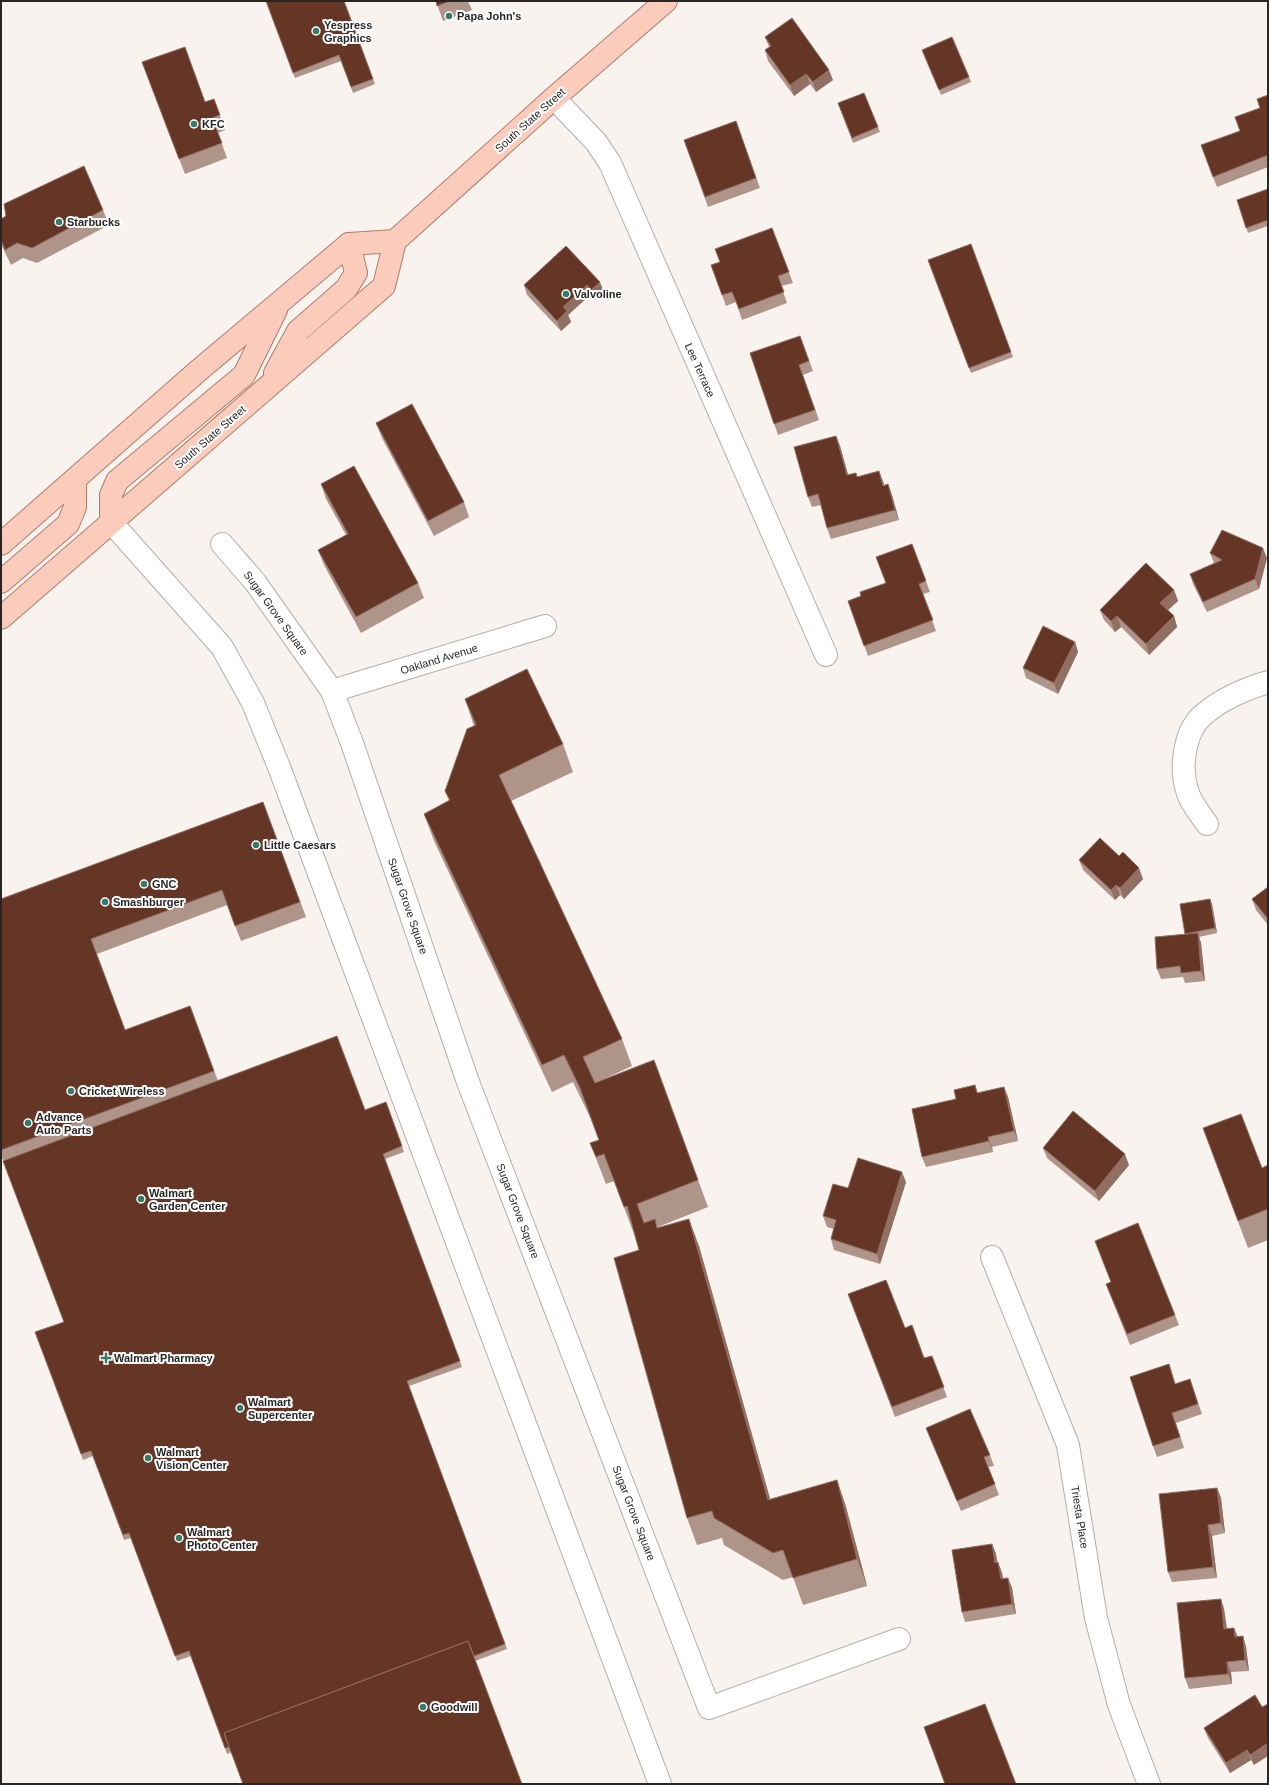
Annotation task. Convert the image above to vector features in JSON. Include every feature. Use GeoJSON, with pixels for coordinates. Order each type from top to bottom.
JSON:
{"type":"FeatureCollection","features":[{"type":"Feature","properties":{"kind":"main road","name":"South State Street"},"geometry":{"type":"LineString","coordinates":[[1,618],[384,286],[395,241],[554,98],[666,1]]}},
{"type":"Feature","properties":{"kind":"main road"},"geometry":{"type":"LineString","coordinates":[[1,544],[198,371],[280,304],[349,244],[395,241]]}},
{"type":"Feature","properties":{"kind":"main road"},"geometry":{"type":"LineString","coordinates":[[268,386],[298,332],[346,289],[356,273],[349,244]]}},
{"type":"Feature","properties":{"kind":"main road"},"geometry":{"type":"LineString","coordinates":[[111,522],[111,495],[116,481],[244,375],[280,304]]}},
{"type":"Feature","properties":{"kind":"main road"},"geometry":{"type":"LineString","coordinates":[[1,582],[68,524],[75,507],[75,480]]}},
{"type":"Feature","properties":{"kind":"street","name":"Lee Terrace"},"geometry":{"type":"LineString","coordinates":[[554,98],[596,142],[610,163],[826,655]]}},
{"type":"Feature","properties":{"kind":"street"},"geometry":{"type":"LineString","coordinates":[[111,522],[222,647],[253,703],[660,1784]]}},
{"type":"Feature","properties":{"kind":"street","name":"Sugar Grove Square"},"geometry":{"type":"LineString","coordinates":[[222,544],[255,582],[332,691],[352,743],[468,1082],[709,1708],[899,1639]]}},
{"type":"Feature","properties":{"kind":"street","name":"Oakland Avenue"},"geometry":{"type":"LineString","coordinates":[[332,691],[545,626]]}},
{"type":"Feature","properties":{"kind":"street"},"geometry":{"type":"LineString","coordinates":[[1207,824],[1187,790],[1184,770],[1185,751],[1192,730],[1202,716],[1233,696],[1268,682]]}},
{"type":"Feature","properties":{"kind":"street","name":"Triesta Place"},"geometry":{"type":"LineString","coordinates":[[992,1257],[1068,1445],[1096,1618],[1119,1705],[1149,1784]]}},
{"type":"Feature","properties":{"kind":"building","name":"Yespress Graphics"},"geometry":{"type":"Polygon","coordinates":[[[266,1],[344,1],[373,79],[351,87],[339,55],[293,73],[266,1]]]}},
{"type":"Feature","properties":{"kind":"building"},"geometry":{"type":"Polygon","coordinates":[[[436,1],[450,1],[437,6],[436,1]]]}},
{"type":"Feature","properties":{"kind":"building"},"geometry":{"type":"Polygon","coordinates":[[[792,18],[829,70],[813,82],[806,74],[790,85],[765,50],[771,46],[765,37],[792,18]]]}},
{"type":"Feature","properties":{"kind":"building"},"geometry":{"type":"Polygon","coordinates":[[[952,37],[969,77],[939,90],[922,50],[952,37]]]}},
{"type":"Feature","properties":{"kind":"building","name":"KFC"},"geometry":{"type":"Polygon","coordinates":[[[185,47],[205,102],[214,99],[220,115],[212,118],[222,143],[179,159],[142,62],[185,47]]]}},
{"type":"Feature","properties":{"kind":"building"},"geometry":{"type":"Polygon","coordinates":[[[864,93],[878,127],[852,138],[838,103],[864,93]]]}},
{"type":"Feature","properties":{"kind":"building"},"geometry":{"type":"Polygon","coordinates":[[[1268,95],[1268,155],[1213,177],[1201,145],[1240,131],[1235,117],[1260,108],[1257,99],[1268,95]]]}},
{"type":"Feature","properties":{"kind":"building"},"geometry":{"type":"Polygon","coordinates":[[[736,121],[756,178],[705,197],[684,140],[736,121]]]}},
{"type":"Feature","properties":{"kind":"building","name":"Starbucks"},"geometry":{"type":"Polygon","coordinates":[[[84,166],[103,210],[32,248],[17,243],[5,250],[1,240],[1,219],[6,216],[4,204],[84,166]]]}},
{"type":"Feature","properties":{"kind":"building"},"geometry":{"type":"Polygon","coordinates":[[[1268,189],[1268,220],[1246,228],[1237,200],[1268,189]]]}},
{"type":"Feature","properties":{"kind":"building"},"geometry":{"type":"Polygon","coordinates":[[[772,228],[789,272],[778,276],[784,292],[739,309],[732,292],[722,295],[711,265],[720,262],[715,249],[772,228]]]}},
{"type":"Feature","properties":{"kind":"building"},"geometry":{"type":"Polygon","coordinates":[[[971,244],[1011,352],[969,368],[928,260],[971,244]]]}},
{"type":"Feature","properties":{"kind":"building","name":"Valvoline"},"geometry":{"type":"Polygon","coordinates":[[[566,246],[600,282],[591,290],[587,285],[563,307],[567,311],[557,321],[524,285],[566,246]]]}},
{"type":"Feature","properties":{"kind":"building"},"geometry":{"type":"Polygon","coordinates":[[[800,336],[809,361],[799,365],[815,410],[774,424],[750,353],[800,336]]]}},
{"type":"Feature","properties":{"kind":"building"},"geometry":{"type":"Polygon","coordinates":[[[412,404],[464,502],[428,521],[376,423],[412,404]]]}},
{"type":"Feature","properties":{"kind":"building"},"geometry":{"type":"Polygon","coordinates":[[[836,436],[847,475],[856,473],[857,477],[879,471],[883,486],[888,484],[895,510],[827,528],[818,494],[808,497],[794,447],[836,436]]]}},
{"type":"Feature","properties":{"kind":"building"},"geometry":{"type":"Polygon","coordinates":[[[354,466],[418,583],[356,617],[318,550],[348,534],[321,484],[354,466]]]}},
{"type":"Feature","properties":{"kind":"building"},"geometry":{"type":"Polygon","coordinates":[[[1222,530],[1263,548],[1255,579],[1203,602],[1190,574],[1222,560],[1210,553],[1222,530]]]}},
{"type":"Feature","properties":{"kind":"building"},"geometry":{"type":"Polygon","coordinates":[[[912,544],[926,581],[919,584],[933,620],[864,646],[848,601],[861,596],[860,592],[886,583],[876,557],[912,544]]]}},
{"type":"Feature","properties":{"kind":"building"},"geometry":{"type":"Polygon","coordinates":[[[1146,563],[1174,590],[1160,603],[1174,616],[1146,644],[1117,616],[1111,621],[1100,610],[1146,563]]]}},
{"type":"Feature","properties":{"kind":"building"},"geometry":{"type":"Polygon","coordinates":[[[1043,626],[1075,642],[1054,683],[1023,668],[1043,626]]]}},
{"type":"Feature","properties":{"kind":"building"},"geometry":{"type":"Polygon","coordinates":[[[527,669],[563,744],[499,775],[622,1039],[583,1057],[595,1083],[654,1060],[698,1180],[637,1204],[644,1223],[655,1219],[657,1228],[689,1219],[768,1500],[837,1480],[857,1559],[793,1578],[783,1550],[773,1553],[714,1518],[712,1511],[687,1518],[614,1258],[639,1250],[627,1206],[624,1207],[604,1154],[596,1157],[590,1143],[599,1140],[580,1088],[564,1055],[542,1065],[424,814],[450,800],[445,791],[467,729],[476,725],[465,699],[527,669]]]}},
{"type":"Feature","properties":{"kind":"building"},"geometry":{"type":"Polygon","coordinates":[[[263,802],[300,902],[235,926],[222,890],[91,939],[125,1030],[190,1006],[214,1071],[1,1150],[1,899],[263,802]]]}},
{"type":"Feature","properties":{"kind":"building"},"geometry":{"type":"Polygon","coordinates":[[[1100,838],[1119,856],[1123,852],[1139,868],[1120,888],[1116,885],[1111,890],[1079,860],[1100,838]]]}},
{"type":"Feature","properties":{"kind":"building"},"geometry":{"type":"Polygon","coordinates":[[[1268,887],[1268,919],[1252,899],[1268,887]]]}},
{"type":"Feature","properties":{"kind":"building"},"geometry":{"type":"Polygon","coordinates":[[[1210,899],[1215,928],[1185,934],[1180,904],[1210,899]]]}},
{"type":"Feature","properties":{"kind":"building"},"geometry":{"type":"Polygon","coordinates":[[[1198,933],[1201,971],[1181,973],[1180,966],[1157,969],[1155,937],[1198,933]]]}},
{"type":"Feature","properties":{"kind":"building","name":"Walmart Supercenter"},"geometry":{"type":"Polygon","coordinates":[[[337,1036],[365,1110],[386,1102],[402,1146],[383,1154],[460,1361],[407,1381],[505,1644],[474,1656],[468,1641],[224,1733],[229,1747],[225,1748],[189,1651],[175,1656],[129,1533],[123,1535],[91,1451],[81,1454],[35,1332],[64,1322],[3,1161],[337,1036]]]}},
{"type":"Feature","properties":{"kind":"building"},"geometry":{"type":"Polygon","coordinates":[[[975,1085],[977,1093],[1004,1087],[1014,1131],[988,1137],[989,1141],[922,1157],[912,1109],[956,1099],[954,1090],[975,1085]]]}},
{"type":"Feature","properties":{"kind":"building"},"geometry":{"type":"Polygon","coordinates":[[[1073,1111],[1125,1154],[1095,1191],[1043,1148],[1073,1111]]]}},
{"type":"Feature","properties":{"kind":"building"},"geometry":{"type":"Polygon","coordinates":[[[1241,1114],[1262,1168],[1268,1165],[1268,1209],[1238,1221],[1203,1128],[1241,1114]]]}},
{"type":"Feature","properties":{"kind":"building"},"geometry":{"type":"Polygon","coordinates":[[[858,1158],[902,1172],[877,1254],[831,1239],[836,1220],[823,1216],[833,1184],[848,1188],[858,1158]]]}},
{"type":"Feature","properties":{"kind":"building"},"geometry":{"type":"Polygon","coordinates":[[[1138,1223],[1175,1315],[1127,1334],[1106,1284],[1111,1282],[1095,1241],[1138,1223]]]}},
{"type":"Feature","properties":{"kind":"building"},"geometry":{"type":"Polygon","coordinates":[[[886,1280],[905,1328],[912,1325],[924,1358],[932,1356],[944,1387],[892,1407],[848,1294],[886,1280]]]}},
{"type":"Feature","properties":{"kind":"building"},"geometry":{"type":"Polygon","coordinates":[[[1169,1364],[1175,1384],[1190,1379],[1198,1404],[1172,1413],[1180,1437],[1153,1446],[1130,1377],[1169,1364]]]}},
{"type":"Feature","properties":{"kind":"building"},"geometry":{"type":"Polygon","coordinates":[[[970,1409],[990,1455],[984,1457],[995,1484],[957,1501],[926,1428],[970,1409]]]}},
{"type":"Feature","properties":{"kind":"building"},"geometry":{"type":"Polygon","coordinates":[[[1217,1488],[1221,1523],[1208,1525],[1213,1567],[1168,1572],[1159,1494],[1217,1488]]]}},
{"type":"Feature","properties":{"kind":"building"},"geometry":{"type":"Polygon","coordinates":[[[992,1544],[995,1563],[998,1562],[1001,1579],[1008,1578],[1012,1604],[962,1612],[952,1550],[992,1544]]]}},
{"type":"Feature","properties":{"kind":"building"},"geometry":{"type":"Polygon","coordinates":[[[1221,1599],[1224,1629],[1234,1628],[1235,1637],[1243,1636],[1245,1660],[1227,1662],[1228,1674],[1185,1678],[1177,1603],[1221,1599]]]}},
{"type":"Feature","properties":{"kind":"building","name":"Goodwill"},"geometry":{"type":"Polygon","coordinates":[[[468,1641],[522,1784],[243,1784],[224,1733],[468,1641]]]}},
{"type":"Feature","properties":{"kind":"building"},"geometry":{"type":"Polygon","coordinates":[[[1255,1695],[1262,1707],[1268,1704],[1268,1743],[1250,1755],[1247,1750],[1226,1763],[1204,1728],[1255,1695]]]}},
{"type":"Feature","properties":{"kind":"building"},"geometry":{"type":"Polygon","coordinates":[[[985,1704],[1016,1784],[945,1784],[924,1727],[985,1704]]]}},
{"type":"Feature","properties":{"kind":"place","name":"Papa John's"},"geometry":{"type":"Point","coordinates":[449,16]}},
{"type":"Feature","properties":{"kind":"place","name":"Yespress Graphics"},"geometry":{"type":"Point","coordinates":[316,31]}},
{"type":"Feature","properties":{"kind":"place","name":"KFC"},"geometry":{"type":"Point","coordinates":[194,124]}},
{"type":"Feature","properties":{"kind":"place","name":"Starbucks"},"geometry":{"type":"Point","coordinates":[59,222]}},
{"type":"Feature","properties":{"kind":"place","name":"Valvoline"},"geometry":{"type":"Point","coordinates":[566,294]}},
{"type":"Feature","properties":{"kind":"place","name":"Little Caesars"},"geometry":{"type":"Point","coordinates":[256,845]}},
{"type":"Feature","properties":{"kind":"place","name":"GNC"},"geometry":{"type":"Point","coordinates":[144,884]}},
{"type":"Feature","properties":{"kind":"place","name":"Smashburger"},"geometry":{"type":"Point","coordinates":[105,902]}},
{"type":"Feature","properties":{"kind":"place","name":"Cricket Wireless"},"geometry":{"type":"Point","coordinates":[71,1091]}},
{"type":"Feature","properties":{"kind":"place","name":"Advance Auto Parts"},"geometry":{"type":"Point","coordinates":[28,1123]}},
{"type":"Feature","properties":{"kind":"place","name":"Walmart Garden Center"},"geometry":{"type":"Point","coordinates":[141,1199]}},
{"type":"Feature","properties":{"kind":"place","name":"Walmart Pharmacy"},"geometry":{"type":"Point","coordinates":[106,1358]}},
{"type":"Feature","properties":{"kind":"place","name":"Walmart Supercenter"},"geometry":{"type":"Point","coordinates":[240,1408]}},
{"type":"Feature","properties":{"kind":"place","name":"Walmart Vision Center"},"geometry":{"type":"Point","coordinates":[148,1458]}},
{"type":"Feature","properties":{"kind":"place","name":"Walmart Photo Center"},"geometry":{"type":"Point","coordinates":[179,1538]}},
{"type":"Feature","properties":{"kind":"place","name":"Goodwill"},"geometry":{"type":"Point","coordinates":[423,1707]}}]}
